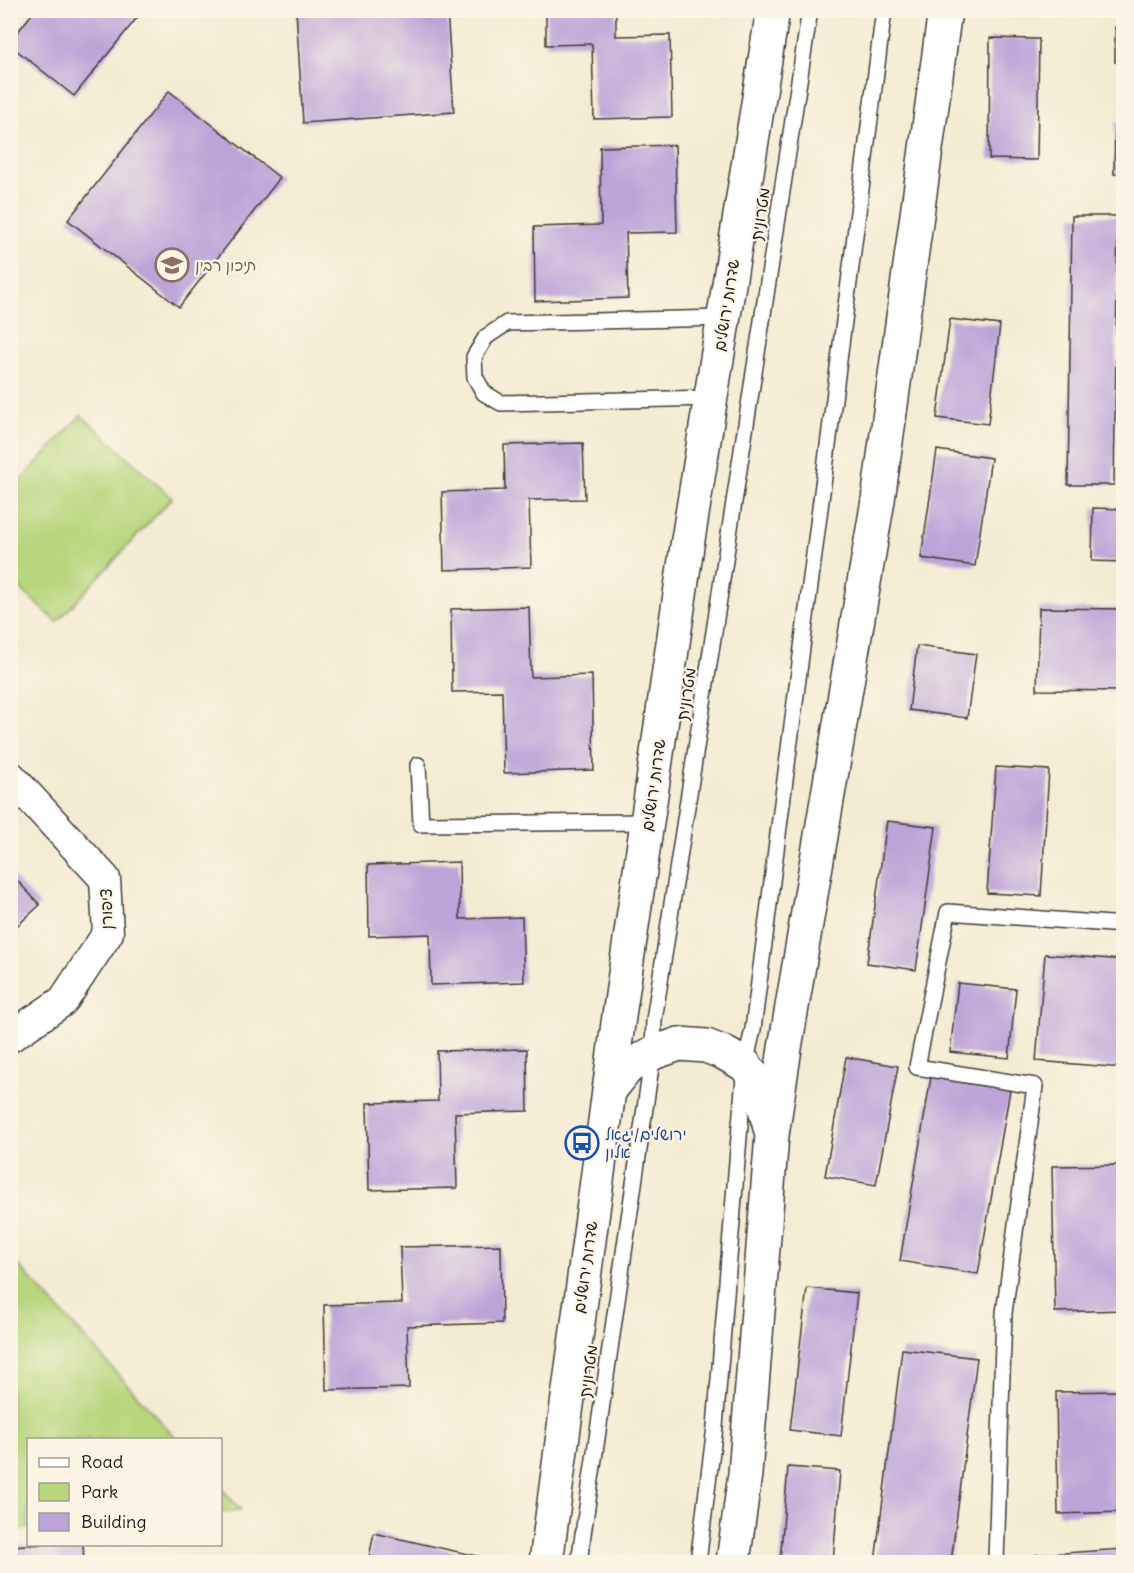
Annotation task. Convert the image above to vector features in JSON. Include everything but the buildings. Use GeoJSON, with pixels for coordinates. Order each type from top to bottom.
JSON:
{"type":"FeatureCollection","features":[{"type":"Feature","properties":{"kind":"main road","name":"שדרות ירושלים"},"geometry":{"type":"LineString","coordinates":[[546,1563],[609,1091],[687,546],[773,10]]}},
{"type":"Feature","properties":{"kind":"main road"},"geometry":{"type":"LineString","coordinates":[[733,1563],[745,1474],[772,1135],[878,500],[945,10]]}},
{"type":"Feature","properties":{"kind":"main road"},"geometry":{"type":"LineString","coordinates":[[609,1091],[628,1068],[652,1053],[679,1044],[706,1046],[745,1065],[751,1073],[761,1093],[772,1135]]}},
{"type":"Feature","properties":{"kind":"street","name":"ציפורן"},"geometry":{"type":"LineString","coordinates":[[10,776],[105,879],[108,933],[63,1001],[10,1037]]}},
{"type":"Feature","properties":{"kind":"lane","name":"מטרונית"},"geometry":{"type":"LineString","coordinates":[[579,1563],[652,1053],[654,1020],[810,10]]}},
{"type":"Feature","properties":{"kind":"lane"},"geometry":{"type":"LineString","coordinates":[[698,1563],[715,1427],[745,1065],[753,1029],[884,10]]}},
{"type":"Feature","properties":{"kind":"lane"},"geometry":{"type":"LineString","coordinates":[[711,398],[501,403],[484,393],[475,377],[474,357],[486,337],[507,323],[724,318]]}},
{"type":"Feature","properties":{"kind":"lane"},"geometry":{"type":"LineString","coordinates":[[418,765],[421,824],[648,822]]}},
{"type":"Feature","properties":{"kind":"lane"},"geometry":{"type":"LineString","coordinates":[[996,1563],[1004,1312],[1035,1086],[917,1067],[941,946],[948,912],[1124,925]]}},
{"type":"Feature","properties":{"kind":"green space"},"geometry":{"type":"Polygon","coordinates":[[[81,415],[172,498],[57,622],[11,580],[11,491],[81,415]]]}},
{"type":"Feature","properties":{"kind":"green space"},"geometry":{"type":"Polygon","coordinates":[[[10,1256],[176,1438],[27,1438],[27,1529],[11,1530],[10,1256]]]}},
{"type":"Feature","properties":{"kind":"green space"},"geometry":{"type":"Polygon","coordinates":[[[222,1489],[241,1510],[222,1512],[222,1489]]]}},
{"type":"Feature","properties":{"kind":"place","name":"תיכון רבין"},"geometry":{"type":"Point","coordinates":[172,265]}},
{"type":"Feature","properties":{"kind":"place","name":"ירושלים/יגאל אלון"},"geometry":{"type":"Point","coordinates":[582,1143]}}]}
